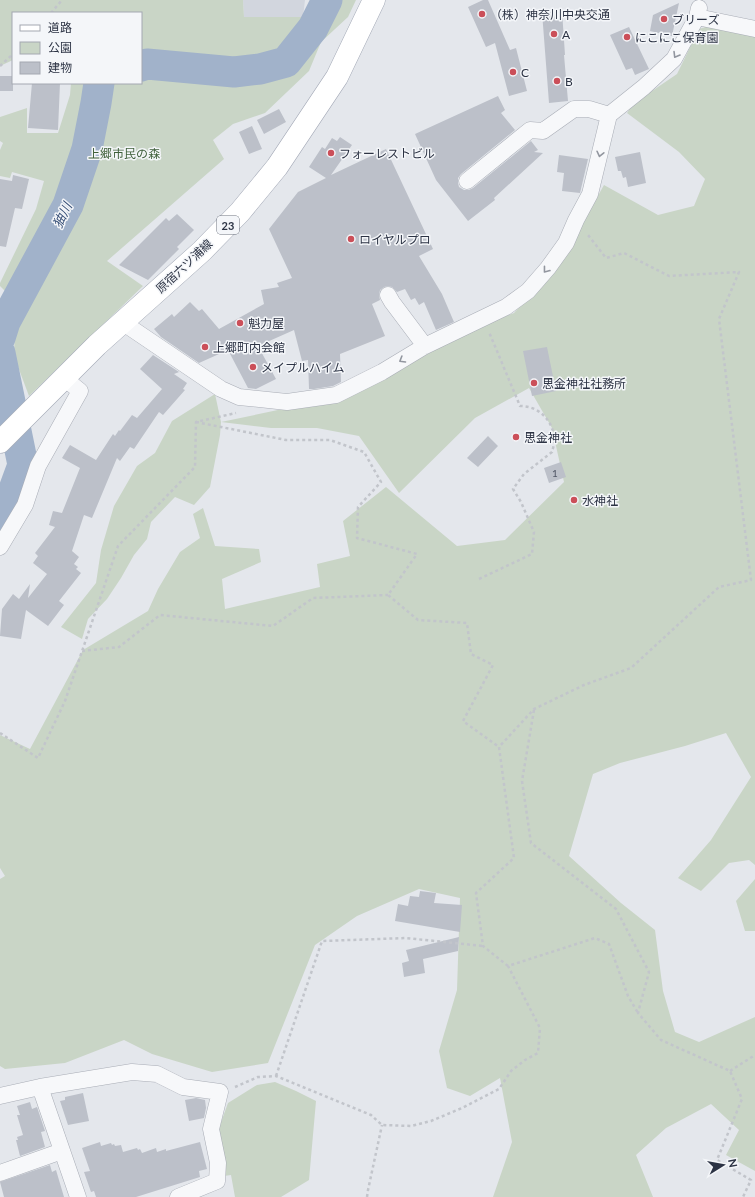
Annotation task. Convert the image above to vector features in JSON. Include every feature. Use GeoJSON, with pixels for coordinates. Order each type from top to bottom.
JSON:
{"type":"FeatureCollection","features":[{"type":"Feature","properties":{"kind":"main road","name":"原宿六ツ浦線"},"geometry":{"type":"LineString","coordinates":[[0,442],[122,322],[202,251],[240,212],[277,167],[338,77],[374,0]]}},
{"type":"Feature","properties":{"kind":"street"},"geometry":{"type":"LineString","coordinates":[[122,322],[221,389],[239,397],[287,402],[336,395],[382,372],[426,346],[506,307],[528,291],[566,243],[590,194],[609,115],[644,87],[674,60],[698,12],[755,29]]}},
{"type":"Feature","properties":{"kind":"street"},"geometry":{"type":"LineString","coordinates":[[467,181],[530,130],[543,130],[574,109],[589,109],[609,115]]}},
{"type":"Feature","properties":{"kind":"street"},"geometry":{"type":"LineString","coordinates":[[388,295],[426,346]]}},
{"type":"Feature","properties":{"kind":"street"},"geometry":{"type":"LineString","coordinates":[[0,547],[25,505],[38,466],[80,391],[64,378]]}},
{"type":"Feature","properties":{"kind":"street"},"geometry":{"type":"LineString","coordinates":[[0,1096],[40,1087],[132,1072],[157,1074],[183,1087],[220,1092],[211,1129],[218,1163],[217,1181],[178,1197]]}},
{"type":"Feature","properties":{"kind":"street"},"geometry":{"type":"LineString","coordinates":[[40,1087],[78,1197]]}},
{"type":"Feature","properties":{"kind":"street"},"geometry":{"type":"LineString","coordinates":[[0,1173],[62,1151]]}},
{"type":"Feature","properties":{"kind":"path"},"geometry":{"type":"LineString","coordinates":[[52,12],[62,0]]}},
{"type":"Feature","properties":{"kind":"path"},"geometry":{"type":"LineString","coordinates":[[0,66],[12,55]]}},
{"type":"Feature","properties":{"kind":"path"},"geometry":{"type":"LineString","coordinates":[[499,747],[534,709],[584,684],[631,668],[718,586],[751,580],[719,319],[739,272],[669,276],[624,254],[606,258],[576,220]]}},
{"type":"Feature","properties":{"kind":"path"},"geometry":{"type":"LineString","coordinates":[[479,579],[532,554],[534,532],[521,502],[513,489],[524,474],[552,452],[554,437],[550,422],[543,415],[536,409],[529,406],[520,406],[483,319]]}},
{"type":"Feature","properties":{"kind":"path"},"geometry":{"type":"LineString","coordinates":[[196,422],[241,412]]}},
{"type":"Feature","properties":{"kind":"path"},"geometry":{"type":"LineString","coordinates":[[196,422],[286,440],[330,440],[364,452],[381,482],[358,507],[357,538],[416,554],[388,595]]}},
{"type":"Feature","properties":{"kind":"path"},"geometry":{"type":"LineString","coordinates":[[0,733],[38,758],[65,701],[118,546],[195,468],[196,422]]}},
{"type":"Feature","properties":{"kind":"path"},"geometry":{"type":"LineString","coordinates":[[82,651],[119,647],[160,615],[273,626],[313,598],[388,595],[418,620],[468,623],[471,654],[494,664],[463,721],[499,747],[514,858],[476,893],[483,946]]}},
{"type":"Feature","properties":{"kind":"path"},"geometry":{"type":"LineString","coordinates":[[534,709],[522,781],[532,843],[616,909],[649,972],[638,1013]]}},
{"type":"Feature","properties":{"kind":"path"},"geometry":{"type":"LineString","coordinates":[[220,1092],[258,1077],[276,1076],[371,1115],[382,1125],[411,1126],[431,1121],[462,1108],[499,1089],[511,1071],[538,1052],[540,1028],[508,966],[483,946],[406,938],[322,941],[276,1076]]}},
{"type":"Feature","properties":{"kind":"path"},"geometry":{"type":"LineString","coordinates":[[508,966],[595,938],[610,944],[628,996],[638,1013],[661,1040],[730,1071],[742,1099],[717,1160],[751,1180],[743,1197]]}},
{"type":"Feature","properties":{"kind":"path"},"geometry":{"type":"LineString","coordinates":[[730,1071],[755,1055]]}},
{"type":"Feature","properties":{"kind":"path"},"geometry":{"type":"LineString","coordinates":[[367,1197],[382,1125]]}},
{"type":"Feature","properties":{"kind":"shaded area"},"geometry":{"type":"Polygon","coordinates":[[[243,0],[305,0],[303,17],[244,17],[243,0]]]}},
{"type":"Feature","properties":{"kind":"green space","name":"上郷市民の森"},"geometry":{"type":"Polygon","coordinates":[[[0,0],[243,0],[244,17],[330,17],[334,0],[356,0],[348,17],[321,42],[309,71],[265,113],[233,124],[213,140],[224,159],[107,261],[143,286],[29,396],[14,356],[15,323],[23,309],[0,286],[0,283],[36,209],[44,181],[12,172],[10,178],[0,176],[0,150],[3,143],[0,141],[0,117],[27,108],[27,133],[58,133],[70,95],[71,84],[142,84],[142,12],[12,12],[12,60],[0,66],[0,0]]]}},
{"type":"Feature","properties":{"kind":"green space"},"geometry":{"type":"Polygon","coordinates":[[[715,24],[755,32],[755,865],[749,860],[729,863],[701,891],[678,878],[711,840],[751,777],[726,733],[685,746],[620,763],[593,774],[569,856],[621,903],[655,930],[663,991],[675,1032],[699,1042],[755,1017],[755,1171],[726,1155],[739,1130],[711,1104],[666,1128],[636,1155],[653,1197],[493,1197],[512,1142],[500,1078],[470,1096],[447,1088],[439,1051],[457,990],[460,898],[419,889],[357,916],[315,945],[268,1063],[212,1072],[152,1054],[124,1040],[65,1063],[5,1069],[0,1066],[0,879],[5,876],[0,868],[0,735],[30,749],[83,650],[148,611],[158,589],[180,552],[200,538],[193,514],[203,508],[215,546],[259,549],[261,562],[222,579],[225,609],[320,587],[317,564],[350,556],[343,521],[386,487],[457,546],[505,540],[564,482],[552,428],[529,388],[475,418],[399,493],[359,436],[317,428],[271,428],[221,422],[297,406],[462,333],[514,313],[557,269],[604,185],[658,215],[694,206],[705,179],[679,152],[627,113],[633,104],[677,74],[699,29],[715,24]]]}},
{"type":"Feature","properties":{"kind":"green space"},"geometry":{"type":"Polygon","coordinates":[[[215,394],[221,422],[210,487],[194,505],[175,497],[151,522],[147,539],[134,555],[107,599],[88,619],[82,639],[61,627],[96,583],[101,550],[114,506],[137,466],[155,453],[172,421],[215,394]]]}},
{"type":"Feature","properties":{"kind":"green space"},"geometry":{"type":"Polygon","coordinates":[[[755,879],[755,931],[745,931],[736,901],[755,879]]]}},
{"type":"Feature","properties":{"kind":"green space"},"geometry":{"type":"Polygon","coordinates":[[[275,1082],[316,1101],[309,1180],[281,1197],[235,1197],[231,1175],[224,1176],[216,1136],[228,1103],[257,1085],[275,1082]]]}},
{"type":"Feature","properties":{"kind":"building"},"geometry":{"type":"Polygon","coordinates":[[[483,0],[488,0],[510,50],[516,48],[527,91],[509,96],[495,43],[486,47],[468,7],[483,0]]]}},
{"type":"Feature","properties":{"kind":"building","name":"ブリーズ"},"geometry":{"type":"Polygon","coordinates":[[[679,3],[672,36],[650,31],[653,15],[679,3]]]}},
{"type":"Feature","properties":{"kind":"building"},"geometry":{"type":"Polygon","coordinates":[[[562,11],[568,101],[549,103],[542,12],[562,11]]]}},
{"type":"Feature","properties":{"kind":"building"},"geometry":{"type":"Polygon","coordinates":[[[629,27],[649,69],[635,75],[632,68],[626,70],[610,35],[629,27]]]}},
{"type":"Feature","properties":{"kind":"building"},"geometry":{"type":"Polygon","coordinates":[[[0,76],[12,76],[13,91],[0,91],[0,76]]]}},
{"type":"Feature","properties":{"kind":"building"},"geometry":{"type":"Polygon","coordinates":[[[32,84],[60,84],[58,130],[28,128],[32,84]]]}},
{"type":"Feature","properties":{"kind":"building"},"geometry":{"type":"Polygon","coordinates":[[[498,96],[505,110],[501,113],[515,130],[461,174],[458,178],[459,187],[464,190],[473,188],[531,141],[538,150],[534,152],[543,153],[494,198],[495,200],[468,221],[436,180],[415,134],[498,96]]]}},
{"type":"Feature","properties":{"kind":"building"},"geometry":{"type":"Polygon","coordinates":[[[279,109],[286,122],[264,134],[257,120],[279,109]]]}},
{"type":"Feature","properties":{"kind":"building"},"geometry":{"type":"Polygon","coordinates":[[[252,126],[262,149],[249,154],[239,132],[252,126]]]}},
{"type":"Feature","properties":{"kind":"building"},"geometry":{"type":"Polygon","coordinates":[[[340,137],[352,145],[331,175],[386,149],[433,249],[419,256],[442,294],[454,322],[436,330],[424,302],[419,305],[415,298],[411,300],[405,289],[397,292],[392,287],[384,287],[380,290],[380,300],[372,304],[385,336],[340,354],[341,382],[333,386],[314,389],[309,389],[308,360],[302,361],[294,330],[258,346],[276,379],[256,389],[248,388],[228,350],[199,363],[161,337],[154,329],[172,314],[174,317],[190,302],[199,311],[202,309],[219,329],[264,304],[261,290],[279,287],[277,283],[292,278],[269,229],[298,192],[326,178],[309,167],[322,147],[325,149],[332,138],[337,141],[340,137]]]}},
{"type":"Feature","properties":{"kind":"building"},"geometry":{"type":"Polygon","coordinates":[[[640,152],[646,183],[628,187],[626,177],[623,178],[621,171],[618,171],[615,157],[640,152]]]}},
{"type":"Feature","properties":{"kind":"building"},"geometry":{"type":"Polygon","coordinates":[[[559,155],[588,159],[580,193],[562,191],[564,173],[557,172],[559,155]]]}},
{"type":"Feature","properties":{"kind":"building"},"geometry":{"type":"Polygon","coordinates":[[[13,175],[29,179],[22,209],[15,208],[6,247],[0,246],[0,179],[12,181],[13,175]]]}},
{"type":"Feature","properties":{"kind":"building"},"geometry":{"type":"Polygon","coordinates":[[[177,214],[194,230],[177,247],[179,249],[148,280],[119,265],[166,218],[169,221],[177,214]]]}},
{"type":"Feature","properties":{"kind":"building"},"geometry":{"type":"Polygon","coordinates":[[[547,347],[556,391],[532,396],[523,351],[547,347]]]}},
{"type":"Feature","properties":{"kind":"building"},"geometry":{"type":"Polygon","coordinates":[[[153,355],[179,372],[174,374],[187,383],[183,389],[185,390],[163,415],[159,412],[134,449],[130,447],[120,461],[117,458],[92,518],[84,515],[72,551],[79,557],[74,564],[78,567],[76,569],[81,573],[59,601],[64,605],[48,626],[26,610],[21,639],[0,636],[2,609],[13,594],[19,599],[30,584],[28,598],[47,574],[33,563],[38,556],[35,553],[55,527],[49,525],[53,511],[62,513],[80,468],[62,458],[70,445],[96,460],[113,434],[115,436],[132,415],[137,418],[162,389],[140,369],[153,355]]]}},
{"type":"Feature","properties":{"kind":"building"},"geometry":{"type":"Polygon","coordinates":[[[488,436],[498,446],[478,467],[467,458],[488,436]]]}},
{"type":"Feature","properties":{"kind":"building","name":"思金神社"},"geometry":{"type":"Polygon","coordinates":[[[561,462],[566,477],[549,483],[544,468],[561,462]]]}},
{"type":"Feature","properties":{"kind":"building"},"geometry":{"type":"Polygon","coordinates":[[[420,891],[436,893],[434,903],[462,905],[460,932],[395,921],[398,904],[408,906],[410,896],[419,897],[420,891]]]}},
{"type":"Feature","properties":{"kind":"building"},"geometry":{"type":"Polygon","coordinates":[[[459,937],[458,951],[423,959],[425,973],[404,977],[402,963],[409,961],[406,950],[459,937]]]}},
{"type":"Feature","properties":{"kind":"building"},"geometry":{"type":"Polygon","coordinates":[[[83,1093],[89,1121],[68,1125],[60,1101],[65,1100],[65,1097],[83,1093]]]}},
{"type":"Feature","properties":{"kind":"building"},"geometry":{"type":"Polygon","coordinates":[[[196,1098],[205,1100],[206,1108],[204,1118],[189,1121],[185,1100],[196,1098]]]}},
{"type":"Feature","properties":{"kind":"building"},"geometry":{"type":"Polygon","coordinates":[[[30,1102],[32,1109],[37,1107],[45,1131],[41,1132],[45,1147],[20,1156],[16,1140],[18,1140],[17,1137],[23,1135],[17,1115],[20,1115],[17,1106],[30,1102]]]}},
{"type":"Feature","properties":{"kind":"building"},"geometry":{"type":"Polygon","coordinates":[[[100,1142],[101,1146],[111,1143],[115,1146],[121,1145],[123,1152],[137,1148],[138,1150],[140,1149],[142,1153],[156,1148],[157,1152],[166,1149],[166,1151],[200,1142],[207,1169],[199,1171],[200,1177],[136,1197],[96,1197],[94,1191],[91,1192],[84,1172],[90,1171],[82,1148],[100,1142]]]}},
{"type":"Feature","properties":{"kind":"building"},"geometry":{"type":"Polygon","coordinates":[[[50,1165],[52,1172],[56,1170],[64,1197],[4,1197],[0,1182],[50,1165]]]}},
{"type":"Feature","properties":{"kind":"waterway","name":"㹨川"},"geometry":{"type":"LineString","coordinates":[[142,66],[147,64],[234,72],[260,69],[286,62],[313,28],[327,0]]}},
{"type":"Feature","properties":{"kind":"waterway","name":"㹨川"},"geometry":{"type":"LineString","coordinates":[[0,338],[5,322],[68,205],[87,149],[99,84]]}},
{"type":"Feature","properties":{"kind":"waterway","name":"㹨川"},"geometry":{"type":"LineString","coordinates":[[0,353],[23,465],[10,500],[0,517]]}},
{"type":"Feature","properties":{"kind":"waterway","name":"㹨川"},"geometry":{"type":"LineString","coordinates":[[0,371],[4,370]]}},
{"type":"Feature","properties":{"kind":"place","name":"（株）神奈川中央交通"},"geometry":{"type":"Point","coordinates":[482,14]}},
{"type":"Feature","properties":{"kind":"place","name":"ブリーズ"},"geometry":{"type":"Point","coordinates":[664,19]}},
{"type":"Feature","properties":{"kind":"place","name":"A"},"geometry":{"type":"Point","coordinates":[554,34]}},
{"type":"Feature","properties":{"kind":"place","name":"にこにこ保育園"},"geometry":{"type":"Point","coordinates":[627,37]}},
{"type":"Feature","properties":{"kind":"place","name":"C"},"geometry":{"type":"Point","coordinates":[513,72]}},
{"type":"Feature","properties":{"kind":"place","name":"B"},"geometry":{"type":"Point","coordinates":[557,81]}},
{"type":"Feature","properties":{"kind":"place","name":"フォーレストビル"},"geometry":{"type":"Point","coordinates":[331,153]}},
{"type":"Feature","properties":{"kind":"place","name":"ロイヤルプロ"},"geometry":{"type":"Point","coordinates":[351,239]}},
{"type":"Feature","properties":{"kind":"place","name":"魁力屋"},"geometry":{"type":"Point","coordinates":[240,323]}},
{"type":"Feature","properties":{"kind":"place","name":"上郷町内会館"},"geometry":{"type":"Point","coordinates":[205,347]}},
{"type":"Feature","properties":{"kind":"place","name":"メイプルハイム"},"geometry":{"type":"Point","coordinates":[253,367]}},
{"type":"Feature","properties":{"kind":"place","name":"思金神社社務所"},"geometry":{"type":"Point","coordinates":[534,383]}},
{"type":"Feature","properties":{"kind":"place","name":"思金神社"},"geometry":{"type":"Point","coordinates":[516,437]}},
{"type":"Feature","properties":{"kind":"place","name":"水神社"},"geometry":{"type":"Point","coordinates":[574,500]}}]}
